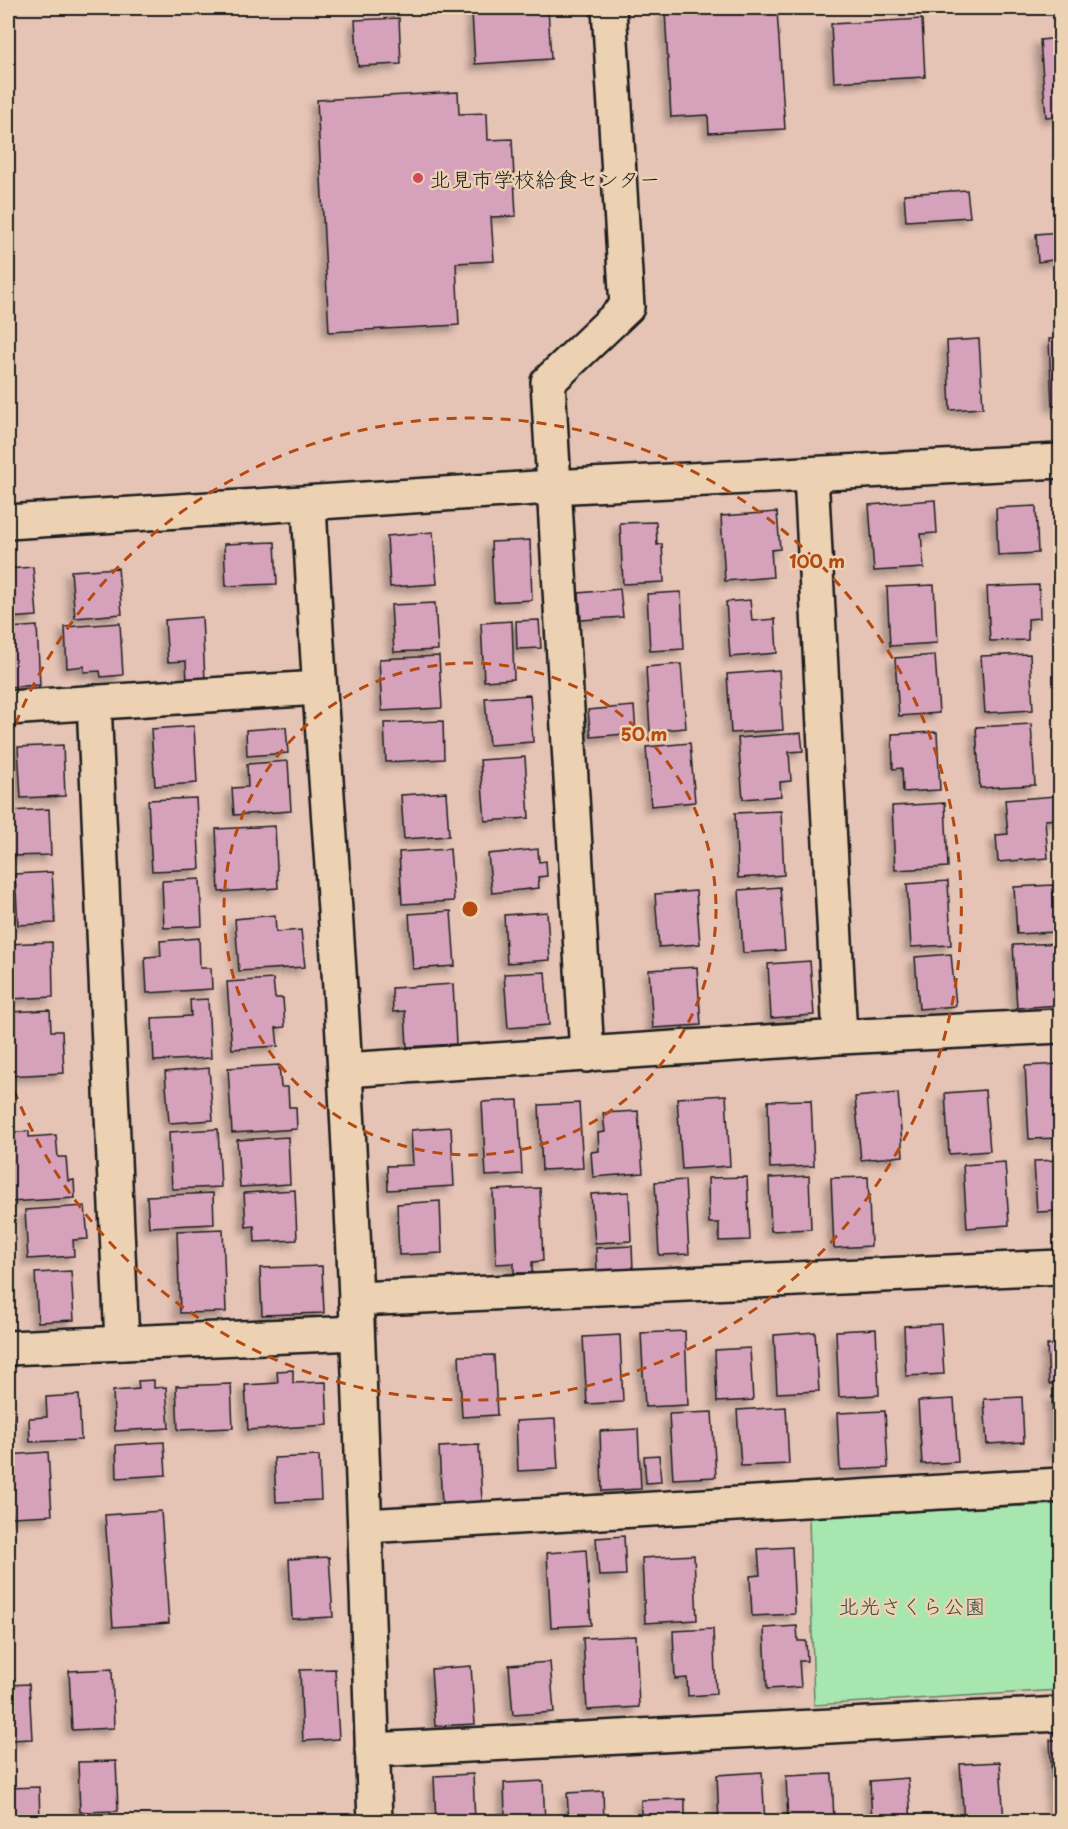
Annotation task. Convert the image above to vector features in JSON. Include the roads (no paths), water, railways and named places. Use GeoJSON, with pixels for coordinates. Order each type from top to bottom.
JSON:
{"type":"FeatureCollection","features":[{"type":"Feature","properties":{"kind":"street"},"geometry":{"type":"LineString","coordinates":[[587,1055],[552,487],[548,382],[627,307],[609,8]]}},
{"type":"Feature","properties":{"kind":"street"},"geometry":{"type":"LineString","coordinates":[[8,522],[552,487],[1060,461]]}},
{"type":"Feature","properties":{"kind":"street"},"geometry":{"type":"LineString","coordinates":[[812,475],[840,1037]]}},
{"type":"Feature","properties":{"kind":"street"},"geometry":{"type":"LineString","coordinates":[[309,504],[318,688],[345,1070],[366,1526],[375,1821]]}},
{"type":"Feature","properties":{"kind":"street"},"geometry":{"type":"LineString","coordinates":[[8,708],[318,688]]}},
{"type":"Feature","properties":{"kind":"street"},"geometry":{"type":"LineString","coordinates":[[94,702],[122,1343]]}},
{"type":"Feature","properties":{"kind":"street"},"geometry":{"type":"LineString","coordinates":[[345,1070],[840,1037],[1060,1026]]}},
{"type":"Feature","properties":{"kind":"street"},"geometry":{"type":"LineString","coordinates":[[356,1299],[1060,1266]]}},
{"type":"Feature","properties":{"kind":"street"},"geometry":{"type":"LineString","coordinates":[[8,1348],[357,1333]]}},
{"type":"Feature","properties":{"kind":"street"},"geometry":{"type":"LineString","coordinates":[[366,1526],[1060,1485]]}},
{"type":"Feature","properties":{"kind":"street"},"geometry":{"type":"LineString","coordinates":[[372,1750],[1060,1714]]}},
{"type":"Feature","properties":{"kind":"place","name":"北見市学校給食センター"},"geometry":{"type":"Point","coordinates":[418,178]}},
{"type":"Feature","properties":{"kind":"park label","name":"北光さくら公園"},"geometry":{"type":"Point","coordinates":[912,1605]}}]}
